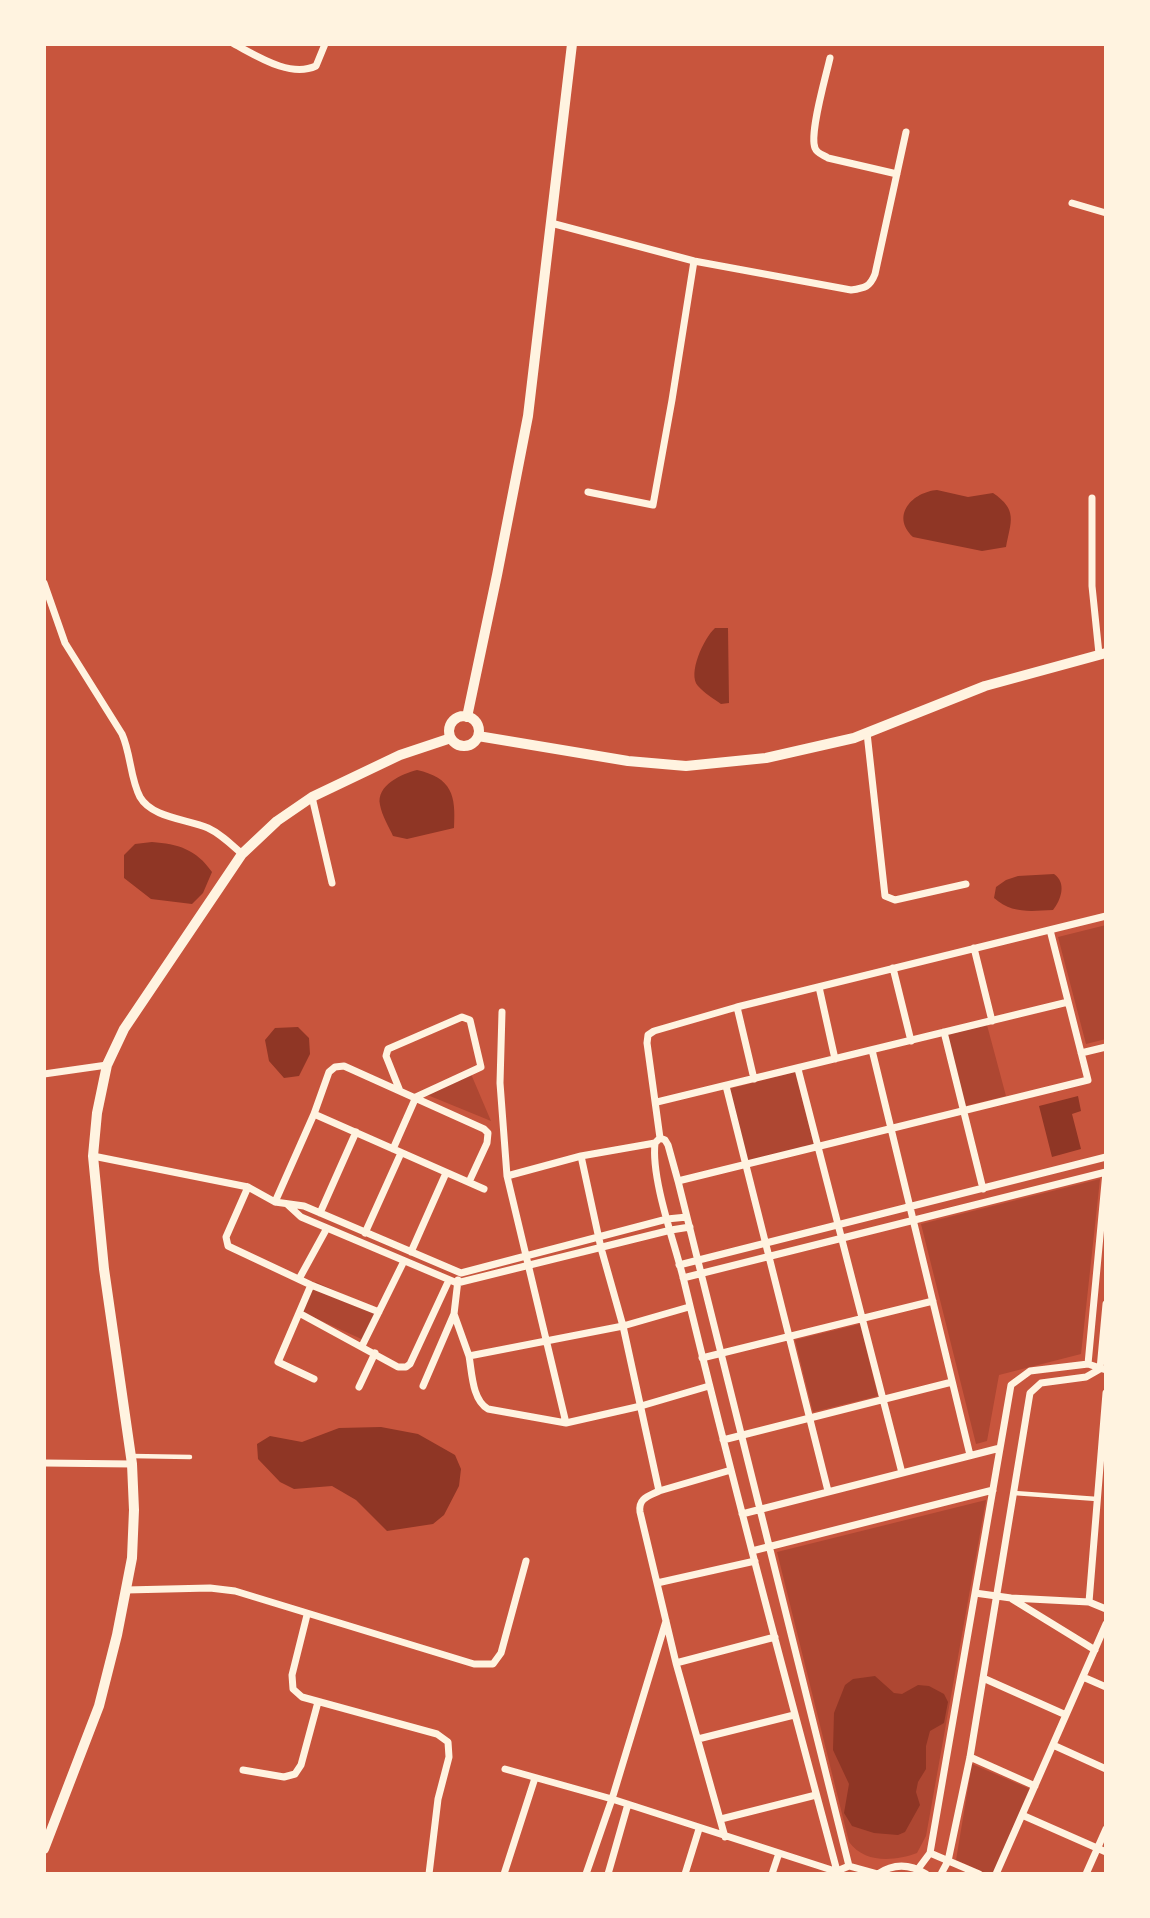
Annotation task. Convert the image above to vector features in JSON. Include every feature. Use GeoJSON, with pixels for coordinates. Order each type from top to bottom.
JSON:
{"type":"FeatureCollection","features":[{"type":"Feature","properties":{"kind":"street"},"geometry":{"type":"LineString","coordinates":[[234,44],[265,60],[307,70],[316,66],[325,44]]}},
{"type":"Feature","properties":{"kind":"street"},"geometry":{"type":"LineString","coordinates":[[467,717],[498,575],[528,415],[572,44]]}},
{"type":"Feature","properties":{"kind":"street"},"geometry":{"type":"LineString","coordinates":[[830,58],[815,124],[815,148],[828,158],[897,174]]}},
{"type":"Feature","properties":{"kind":"street"},"geometry":{"type":"LineString","coordinates":[[551,223],[694,261],[851,290],[866,288],[872,283],[875,274],[906,132]]}},
{"type":"Feature","properties":{"kind":"street"},"geometry":{"type":"LineString","coordinates":[[1072,203],[1106,213]]}},
{"type":"Feature","properties":{"kind":"street"},"geometry":{"type":"LineString","coordinates":[[588,492],[653,505],[694,261]]}},
{"type":"Feature","properties":{"kind":"street"},"geometry":{"type":"LineString","coordinates":[[478,736],[628,761],[686,765],[766,758],[854,738],[985,686],[1103,653],[1093,602],[1093,498]]}},
{"type":"Feature","properties":{"kind":"street"},"geometry":{"type":"LineString","coordinates":[[44,583],[65,643],[128,747],[135,786],[142,800],[150,808],[208,828],[225,838],[242,854]]}},
{"type":"Feature","properties":{"kind":"street"},"geometry":{"type":"LineString","coordinates":[[467,717],[478,726],[478,736],[473,743],[464,747],[454,743],[449,730],[453,721],[467,717]]}},
{"type":"Feature","properties":{"kind":"street"},"geometry":{"type":"LineString","coordinates":[[867,733],[885,896],[895,900],[966,884]]}},
{"type":"Feature","properties":{"kind":"street"},"geometry":{"type":"LineString","coordinates":[[44,1849],[99,1706],[126,1590],[132,1546],[132,1460],[104,1269],[93,1156],[97,1113],[107,1065],[124,1029],[242,854],[277,821],[312,797],[400,755],[451,738]]}},
{"type":"Feature","properties":{"kind":"street"},"geometry":{"type":"LineString","coordinates":[[312,797],[332,883]]}},
{"type":"Feature","properties":{"kind":"street"},"geometry":{"type":"LineString","coordinates":[[839,1873],[794,1715],[667,1219],[655,1157],[658,1141],[657,1102],[648,1035],[737,1007],[1106,916]]}},
{"type":"Feature","properties":{"kind":"street"},"geometry":{"type":"LineString","coordinates":[[678,1181],[1087,1080],[1050,930]]}},
{"type":"Feature","properties":{"kind":"street"},"geometry":{"type":"LineString","coordinates":[[974,948],[992,1021]]}},
{"type":"Feature","properties":{"kind":"street"},"geometry":{"type":"LineString","coordinates":[[893,968],[911,1041]]}},
{"type":"Feature","properties":{"kind":"street"},"geometry":{"type":"LineString","coordinates":[[819,987],[835,1059]]}},
{"type":"Feature","properties":{"kind":"street"},"geometry":{"type":"LineString","coordinates":[[657,1102],[1068,1002]]}},
{"type":"Feature","properties":{"kind":"street"},"geometry":{"type":"LineString","coordinates":[[737,1007],[754,1079]]}},
{"type":"Feature","properties":{"kind":"street"},"geometry":{"type":"LineString","coordinates":[[502,1012],[500,1083],[507,1175],[566,1423]]}},
{"type":"Feature","properties":{"kind":"street"},"geometry":{"type":"LineString","coordinates":[[393,1149],[415,1097],[481,1067],[467,1017],[388,1049],[386,1056],[400,1091]]}},
{"type":"Feature","properties":{"kind":"street"},"geometry":{"type":"LineString","coordinates":[[944,1032],[983,1189]]}},
{"type":"Feature","properties":{"kind":"street"},"geometry":{"type":"LineString","coordinates":[[1081,1053],[1106,1047]]}},
{"type":"Feature","properties":{"kind":"street"},"geometry":{"type":"LineString","coordinates":[[872,1050],[970,1455]]}},
{"type":"Feature","properties":{"kind":"street"},"geometry":{"type":"LineString","coordinates":[[44,1074],[107,1065]]}},
{"type":"Feature","properties":{"kind":"street"},"geometry":{"type":"LineString","coordinates":[[275,1202],[314,1114],[329,1072],[339,1065],[484,1129],[488,1133],[487,1143],[469,1182]]}},
{"type":"Feature","properties":{"kind":"street"},"geometry":{"type":"LineString","coordinates":[[798,1069],[902,1473]]}},
{"type":"Feature","properties":{"kind":"street"},"geometry":{"type":"LineString","coordinates":[[726,1086],[828,1491]]}},
{"type":"Feature","properties":{"kind":"street"},"geometry":{"type":"LineString","coordinates":[[314,1114],[484,1189]]}},
{"type":"Feature","properties":{"kind":"street"},"geometry":{"type":"LineString","coordinates":[[320,1213],[356,1132]]}},
{"type":"Feature","properties":{"kind":"street"},"geometry":{"type":"LineString","coordinates":[[507,1175],[581,1156],[658,1141],[665,1140],[668,1145],[849,1866]]}},
{"type":"Feature","properties":{"kind":"street"},"geometry":{"type":"LineString","coordinates":[[365,1233],[401,1153]]}},
{"type":"Feature","properties":{"kind":"street"},"geometry":{"type":"LineString","coordinates":[[93,1156],[248,1187],[275,1202],[304,1206],[461,1273]]}},
{"type":"Feature","properties":{"kind":"street"},"geometry":{"type":"LineString","coordinates":[[581,1156],[598,1236],[623,1326],[659,1491]]}},
{"type":"Feature","properties":{"kind":"street"},"geometry":{"type":"LineString","coordinates":[[679,1265],[1106,1157]]}},
{"type":"Feature","properties":{"kind":"street"},"geometry":{"type":"LineString","coordinates":[[411,1252],[446,1172]]}},
{"type":"Feature","properties":{"kind":"street"},"geometry":{"type":"LineString","coordinates":[[683,1278],[1106,1172],[1088,1364]]}},
{"type":"Feature","properties":{"kind":"street"},"geometry":{"type":"LineString","coordinates":[[248,1187],[226,1237],[226,1244],[311,1285],[379,1312]]}},
{"type":"Feature","properties":{"kind":"street"},"geometry":{"type":"LineString","coordinates":[[288,1204],[301,1217],[453,1281],[528,1267],[690,1227]]}},
{"type":"Feature","properties":{"kind":"street"},"geometry":{"type":"LineString","coordinates":[[299,1313],[401,1368],[410,1364],[453,1281],[461,1273],[598,1236],[667,1219],[687,1217]]}},
{"type":"Feature","properties":{"kind":"street"},"geometry":{"type":"LineString","coordinates":[[299,1279],[327,1228]]}},
{"type":"Feature","properties":{"kind":"street"},"geometry":{"type":"LineString","coordinates":[[362,1346],[404,1261]]}},
{"type":"Feature","properties":{"kind":"street"},"geometry":{"type":"LineString","coordinates":[[453,1281],[454,1314],[469,1356],[476,1393],[482,1406],[488,1409],[566,1423],[641,1406],[709,1386]]}},
{"type":"Feature","properties":{"kind":"street"},"geometry":{"type":"LineString","coordinates":[[311,1285],[278,1362],[314,1379]]}},
{"type":"Feature","properties":{"kind":"street"},"geometry":{"type":"LineString","coordinates":[[702,1358],[933,1301]]}},
{"type":"Feature","properties":{"kind":"street"},"geometry":{"type":"LineString","coordinates":[[1103,1369],[1106,1304]]}},
{"type":"Feature","properties":{"kind":"street"},"geometry":{"type":"LineString","coordinates":[[469,1356],[623,1326],[689,1307]]}},
{"type":"Feature","properties":{"kind":"street"},"geometry":{"type":"LineString","coordinates":[[423,1386],[454,1314]]}},
{"type":"Feature","properties":{"kind":"street"},"geometry":{"type":"LineString","coordinates":[[359,1387],[375,1353]]}},
{"type":"Feature","properties":{"kind":"street"},"geometry":{"type":"LineString","coordinates":[[918,1869],[930,1853],[1011,1385],[1030,1371],[1088,1364],[1103,1369]]}},
{"type":"Feature","properties":{"kind":"street"},"geometry":{"type":"LineString","coordinates":[[941,1874],[948,1861],[970,1757],[1030,1393],[1041,1383],[1086,1377],[1103,1369]]}},
{"type":"Feature","properties":{"kind":"street"},"geometry":{"type":"LineString","coordinates":[[723,1440],[952,1382]]}},
{"type":"Feature","properties":{"kind":"street"},"geometry":{"type":"LineString","coordinates":[[1089,1602],[1106,1393]]}},
{"type":"Feature","properties":{"kind":"street"},"geometry":{"type":"LineString","coordinates":[[742,1514],[1000,1448]]}},
{"type":"Feature","properties":{"kind":"street"},"geometry":{"type":"LineString","coordinates":[[44,1463],[132,1460]]}},
{"type":"Feature","properties":{"kind":"street"},"geometry":{"type":"LineString","coordinates":[[725,1837],[676,1663],[639,1507],[644,1498],[659,1491],[731,1470]]}},
{"type":"Feature","properties":{"kind":"street"},"geometry":{"type":"LineString","coordinates":[[752,1551],[993,1490]]}},
{"type":"Feature","properties":{"kind":"street"},"geometry":{"type":"LineString","coordinates":[[126,1590],[210,1588],[234,1591],[474,1664],[493,1664],[501,1653],[526,1562]]}},
{"type":"Feature","properties":{"kind":"street"},"geometry":{"type":"LineString","coordinates":[[657,1583],[755,1562]]}},
{"type":"Feature","properties":{"kind":"street"},"geometry":{"type":"LineString","coordinates":[[975,1593],[1011,1598],[1089,1602],[1106,1609]]}},
{"type":"Feature","properties":{"kind":"street"},"geometry":{"type":"LineString","coordinates":[[1011,1598],[1095,1650]]}},
{"type":"Feature","properties":{"kind":"street"},"geometry":{"type":"LineString","coordinates":[[307,1615],[292,1675],[293,1689],[302,1697],[437,1734],[448,1742],[449,1757],[438,1799],[429,1874]]}},
{"type":"Feature","properties":{"kind":"street"},"geometry":{"type":"LineString","coordinates":[[586,1874],[612,1799],[666,1621]]}},
{"type":"Feature","properties":{"kind":"street"},"geometry":{"type":"LineString","coordinates":[[996,1874],[1106,1624]]}},
{"type":"Feature","properties":{"kind":"street"},"geometry":{"type":"LineString","coordinates":[[676,1663],[775,1637]]}},
{"type":"Feature","properties":{"kind":"street"},"geometry":{"type":"LineString","coordinates":[[1083,1677],[1106,1688]]}},
{"type":"Feature","properties":{"kind":"street"},"geometry":{"type":"LineString","coordinates":[[983,1678],[1066,1715]]}},
{"type":"Feature","properties":{"kind":"street"},"geometry":{"type":"LineString","coordinates":[[243,1770],[284,1777],[295,1774],[301,1765],[318,1702]]}},
{"type":"Feature","properties":{"kind":"street"},"geometry":{"type":"LineString","coordinates":[[698,1739],[794,1715]]}},
{"type":"Feature","properties":{"kind":"street"},"geometry":{"type":"LineString","coordinates":[[1053,1745],[1106,1769]]}},
{"type":"Feature","properties":{"kind":"street"},"geometry":{"type":"LineString","coordinates":[[970,1757],[1035,1786]]}},
{"type":"Feature","properties":{"kind":"street"},"geometry":{"type":"LineString","coordinates":[[505,1769],[612,1799],[839,1873]]}},
{"type":"Feature","properties":{"kind":"street"},"geometry":{"type":"LineString","coordinates":[[504,1874],[535,1778]]}},
{"type":"Feature","properties":{"kind":"street"},"geometry":{"type":"LineString","coordinates":[[721,1819],[816,1795]]}},
{"type":"Feature","properties":{"kind":"street"},"geometry":{"type":"LineString","coordinates":[[608,1874],[628,1804]]}},
{"type":"Feature","properties":{"kind":"street"},"geometry":{"type":"LineString","coordinates":[[1022,1815],[1106,1852]]}},
{"type":"Feature","properties":{"kind":"street"},"geometry":{"type":"LineString","coordinates":[[685,1874],[699,1829]]}},
{"type":"Feature","properties":{"kind":"street"},"geometry":{"type":"LineString","coordinates":[[1086,1874],[1106,1829]]}},
{"type":"Feature","properties":{"kind":"street"},"geometry":{"type":"LineString","coordinates":[[772,1874],[779,1853]]}},
{"type":"Feature","properties":{"kind":"street"},"geometry":{"type":"LineString","coordinates":[[930,1853],[979,1874]]}},
{"type":"Feature","properties":{"kind":"street"},"geometry":{"type":"LineString","coordinates":[[839,1873],[849,1866]]}},
{"type":"Feature","properties":{"kind":"street"},"geometry":{"type":"LineString","coordinates":[[849,1866],[878,1874],[895,1866],[907,1866],[926,1874]]}},
{"type":"Feature","properties":{"kind":"lane"},"geometry":{"type":"LineString","coordinates":[[132,1460],[190,1457]]}},
{"type":"Feature","properties":{"kind":"lane"},"geometry":{"type":"LineString","coordinates":[[1014,1493],[1097,1499]]}},
{"type":"Feature","properties":{"kind":"shaded area"},"geometry":{"type":"Polygon","coordinates":[[[937,490],[968,497],[993,493],[1001,499],[1011,517],[1006,547],[982,551],[913,537],[906,529],[904,521],[907,506],[920,495],[937,490]]]}},
{"type":"Feature","properties":{"kind":"shaded area"},"geometry":{"type":"Polygon","coordinates":[[[715,628],[728,628],[729,703],[721,704],[703,691],[695,680],[698,656],[715,628]]]}},
{"type":"Feature","properties":{"kind":"shaded area"},"geometry":{"type":"Polygon","coordinates":[[[417,770],[429,773],[445,783],[454,806],[454,828],[407,839],[393,836],[380,805],[382,792],[391,782],[417,770]]]}},
{"type":"Feature","properties":{"kind":"shaded area"},"geometry":{"type":"Polygon","coordinates":[[[152,842],[186,849],[200,858],[212,872],[203,893],[192,904],[151,899],[124,878],[124,855],[135,844],[152,842]]]}},
{"type":"Feature","properties":{"kind":"shaded area"},"geometry":{"type":"Polygon","coordinates":[[[1054,874],[1062,887],[1053,910],[1015,909],[994,898],[996,887],[1006,880],[1018,876],[1054,874]]]}},
{"type":"Feature","properties":{"kind":"shaded area"},"geometry":{"type":"Polygon","coordinates":[[[1106,925],[1106,1039],[1086,1044],[1058,937],[1106,925]]]}},
{"type":"Feature","properties":{"kind":"shaded area"},"geometry":{"type":"Polygon","coordinates":[[[987,1025],[1006,1096],[965,1106],[947,1035],[987,1025]]]}},
{"type":"Feature","properties":{"kind":"shaded area"},"geometry":{"type":"Polygon","coordinates":[[[298,1027],[309,1038],[310,1054],[299,1076],[284,1078],[269,1061],[265,1040],[275,1028],[298,1027]]]}},
{"type":"Feature","properties":{"kind":"shaded area"},"geometry":{"type":"Polygon","coordinates":[[[795,1072],[814,1145],[748,1161],[729,1089],[795,1072]]]}},
{"type":"Feature","properties":{"kind":"shaded area"},"geometry":{"type":"Polygon","coordinates":[[[471,1074],[491,1121],[425,1094],[471,1074]]]}},
{"type":"Feature","properties":{"kind":"shaded area"},"geometry":{"type":"Polygon","coordinates":[[[1078,1096],[1081,1111],[1072,1114],[1081,1149],[1052,1157],[1039,1106],[1078,1096]]]}},
{"type":"Feature","properties":{"kind":"shaded area"},"geometry":{"type":"Polygon","coordinates":[[[1100,1179],[1081,1354],[999,1375],[987,1441],[976,1444],[921,1224],[1100,1179]]]}},
{"type":"Feature","properties":{"kind":"shaded area"},"geometry":{"type":"Polygon","coordinates":[[[316,1282],[382,1312],[368,1342],[302,1312],[316,1282]]]}},
{"type":"Feature","properties":{"kind":"shaded area"},"geometry":{"type":"Polygon","coordinates":[[[860,1324],[878,1396],[813,1412],[795,1340],[860,1324]]]}},
{"type":"Feature","properties":{"kind":"shaded area"},"geometry":{"type":"Polygon","coordinates":[[[381,1427],[418,1434],[455,1455],[461,1469],[459,1486],[444,1515],[433,1524],[387,1531],[356,1500],[332,1486],[294,1489],[280,1482],[258,1459],[257,1444],[270,1436],[302,1442],[339,1428],[381,1427]]]}},
{"type":"Feature","properties":{"kind":"shaded area"},"geometry":{"type":"Polygon","coordinates":[[[986,1500],[926,1836],[917,1853],[890,1859],[863,1854],[849,1842],[777,1552],[986,1500]]]}},
{"type":"Feature","properties":{"kind":"shaded area"},"geometry":{"type":"Polygon","coordinates":[[[875,1676],[894,1693],[902,1694],[918,1685],[929,1686],[944,1694],[948,1702],[944,1723],[930,1731],[926,1746],[926,1769],[918,1782],[916,1792],[920,1805],[905,1832],[898,1835],[874,1833],[852,1826],[844,1813],[849,1784],[833,1750],[834,1713],[845,1685],[853,1679],[875,1676]]]}},
{"type":"Feature","properties":{"kind":"shaded area"},"geometry":{"type":"Polygon","coordinates":[[[972,1764],[1030,1789],[993,1874],[956,1860],[972,1764]]]}}]}
